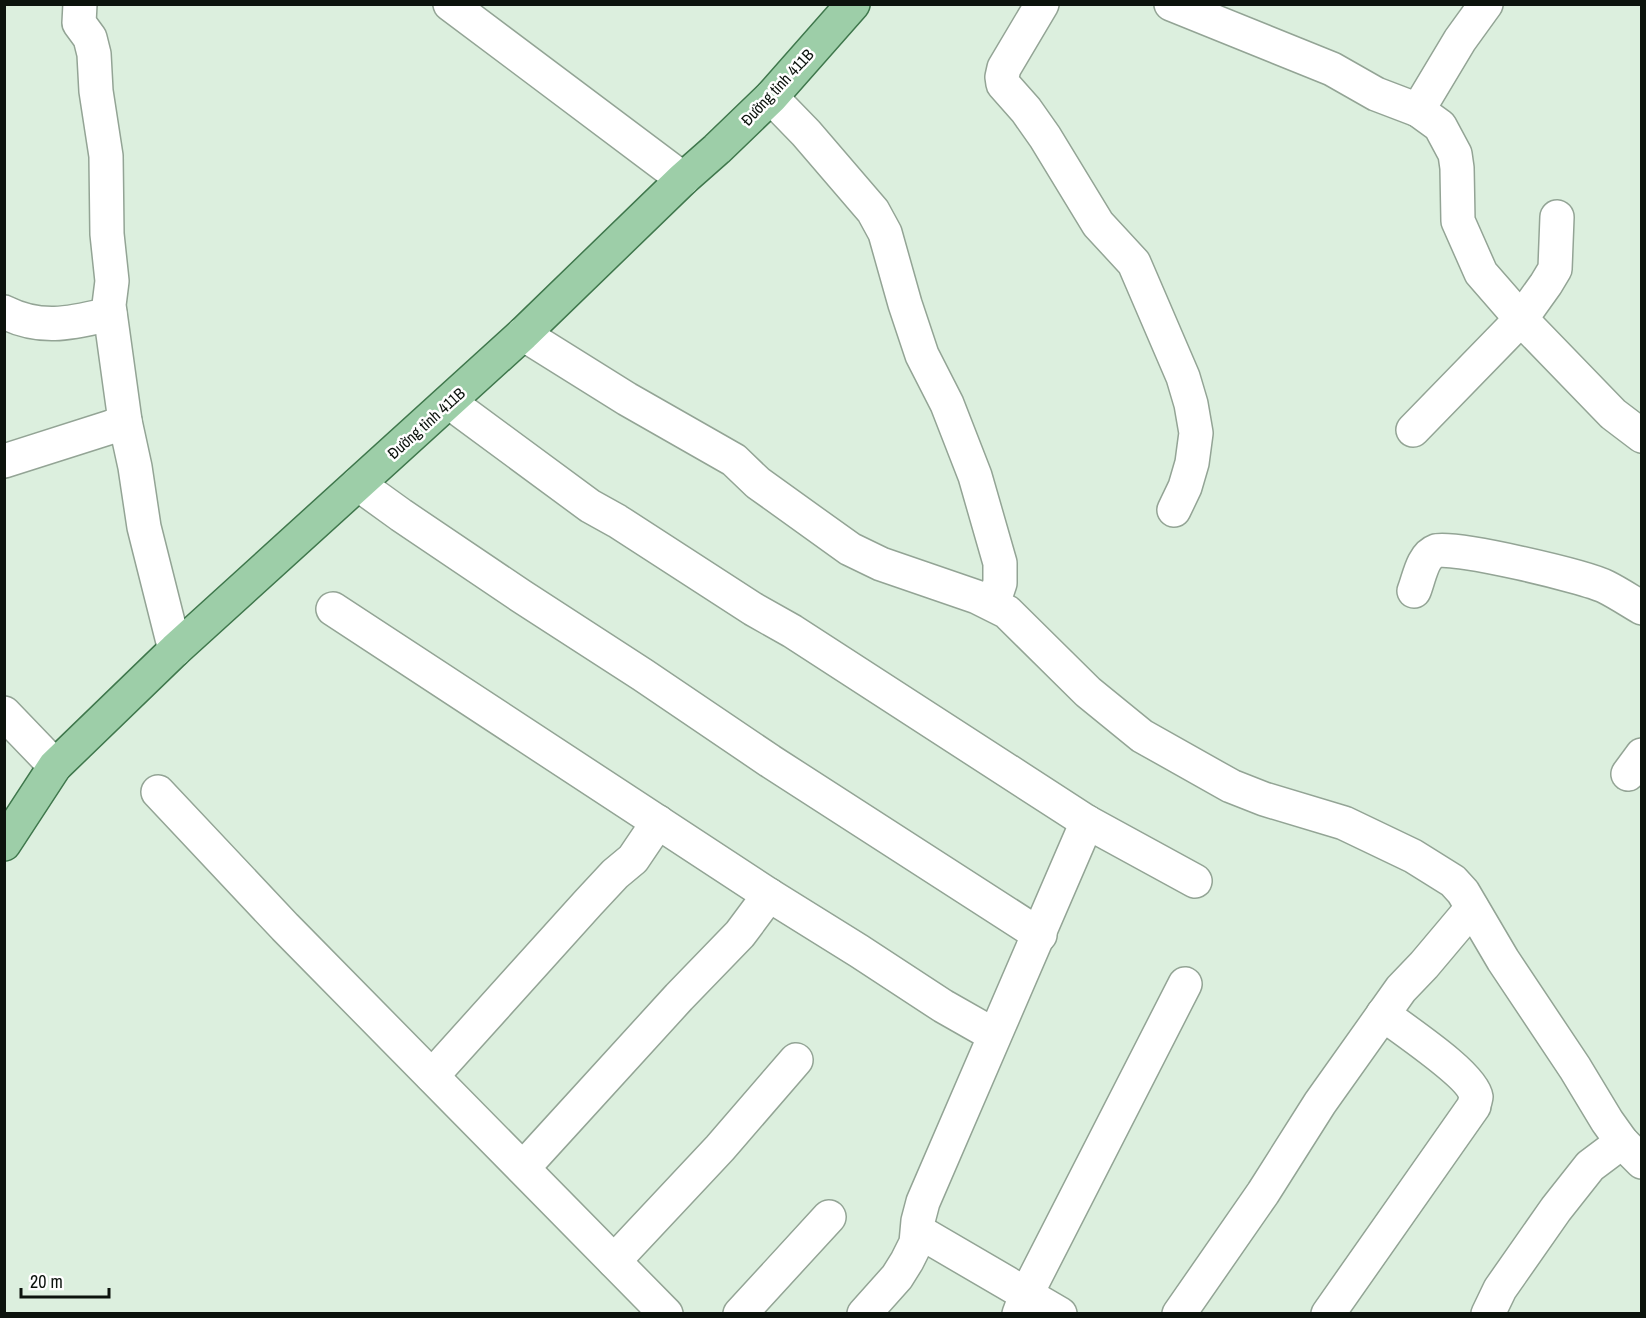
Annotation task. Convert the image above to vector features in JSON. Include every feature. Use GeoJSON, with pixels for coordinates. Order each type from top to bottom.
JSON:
{"type":"FeatureCollection","features":[{"type":"Feature","properties":{"kind":"main road","name":"Đường tỉnh 411B"},"geometry":{"type":"LineString","coordinates":[[4,844],[55,766],[175,651],[523,334],[682,179],[717,149],[771,97],[853,4]]}},
{"type":"Feature","properties":{"kind":"street"},"geometry":{"type":"LineString","coordinates":[[80,4],[79,22],[90,38],[94,54],[96,91],[106,156],[107,234],[111,281],[109,305],[124,421],[135,467],[144,527],[175,651]]}},
{"type":"Feature","properties":{"kind":"street"},"geometry":{"type":"LineString","coordinates":[[450,4],[682,179]]}},
{"type":"Feature","properties":{"kind":"street"},"geometry":{"type":"LineString","coordinates":[[1042,4],[1004,68],[1003,84],[1026,110],[1045,137],[1098,224],[1134,263],[1183,377],[1196,433],[1192,463],[1185,488],[1174,510]]}},
{"type":"Feature","properties":{"kind":"street"},"geometry":{"type":"LineString","coordinates":[[1171,4],[1228,15],[1376,94],[1418,110],[1440,126],[1455,154],[1458,222],[1481,273],[1521,319],[1613,414],[1641,436]]}},
{"type":"Feature","properties":{"kind":"street"},"geometry":{"type":"LineString","coordinates":[[1418,110],[1460,40],[1486,4]]}},
{"type":"Feature","properties":{"kind":"street"},"geometry":{"type":"LineString","coordinates":[[771,97],[806,133],[873,211],[885,233],[922,354],[946,404],[975,476],[1000,563],[1000,583],[993,604]]}},
{"type":"Feature","properties":{"kind":"street"},"geometry":{"type":"LineString","coordinates":[[1413,430],[1521,319],[1555,269],[1557,217]]}},
{"type":"Feature","properties":{"kind":"street"},"geometry":{"type":"LineString","coordinates":[[4,312],[22,321],[56,325],[110,315]]}},
{"type":"Feature","properties":{"kind":"street"},"geometry":{"type":"LineString","coordinates":[[523,334],[627,399],[734,460],[758,483],[850,549],[881,564],[993,604],[1006,612],[1088,692],[1142,736],[1231,786],[1264,799],[1344,823],[1413,856],[1453,881],[1515,980],[1632,1152],[1590,1166],[1562,1200],[1500,1289],[1488,1314]]}},
{"type":"Feature","properties":{"kind":"street"},"geometry":{"type":"LineString","coordinates":[[449,402],[590,506],[753,609],[792,631],[1087,822],[1195,881]]}},
{"type":"Feature","properties":{"kind":"street"},"geometry":{"type":"LineString","coordinates":[[4,461],[111,428],[124,421]]}},
{"type":"Feature","properties":{"kind":"street"},"geometry":{"type":"LineString","coordinates":[[358,484],[521,596],[644,675],[770,761],[1040,935]]}},
{"type":"Feature","properties":{"kind":"street"},"geometry":{"type":"LineString","coordinates":[[1414,591],[1426,559],[1436,551],[1461,550],[1574,576],[1605,586],[1641,608]]}},
{"type":"Feature","properties":{"kind":"street"},"geometry":{"type":"LineString","coordinates":[[333,609],[769,895],[943,1006],[994,1035]]}},
{"type":"Feature","properties":{"kind":"street"},"geometry":{"type":"LineString","coordinates":[[4,713],[55,766]]}},
{"type":"Feature","properties":{"kind":"street"},"geometry":{"type":"LineString","coordinates":[[158,792],[285,927],[666,1314]]}},
{"type":"Feature","properties":{"kind":"street"},"geometry":{"type":"LineString","coordinates":[[432,1076],[588,903],[615,874],[633,859],[658,822]]}},
{"type":"Feature","properties":{"kind":"street"},"geometry":{"type":"LineString","coordinates":[[864,1314],[897,1277],[916,1243],[923,1202],[1087,822]]}},
{"type":"Feature","properties":{"kind":"street"},"geometry":{"type":"LineString","coordinates":[[523,1168],[670,1005],[740,934],[769,895]]}},
{"type":"Feature","properties":{"kind":"street"},"geometry":{"type":"LineString","coordinates":[[1179,1314],[1269,1185],[1320,1103],[1401,989],[1472,908]]}},
{"type":"Feature","properties":{"kind":"street"},"geometry":{"type":"LineString","coordinates":[[1022,1304],[1185,984]]}},
{"type":"Feature","properties":{"kind":"street"},"geometry":{"type":"LineString","coordinates":[[1328,1314],[1474,1106],[1476,1097],[1471,1086],[1455,1068],[1383,1014]]}},
{"type":"Feature","properties":{"kind":"street"},"geometry":{"type":"LineString","coordinates":[[614,1261],[720,1148],[796,1060]]}},
{"type":"Feature","properties":{"kind":"street"},"geometry":{"type":"LineString","coordinates":[[740,1314],[829,1217]]}},
{"type":"Feature","properties":{"kind":"street"},"geometry":{"type":"LineString","coordinates":[[918,1231],[951,1248],[1022,1304],[1060,1314]]}}]}
